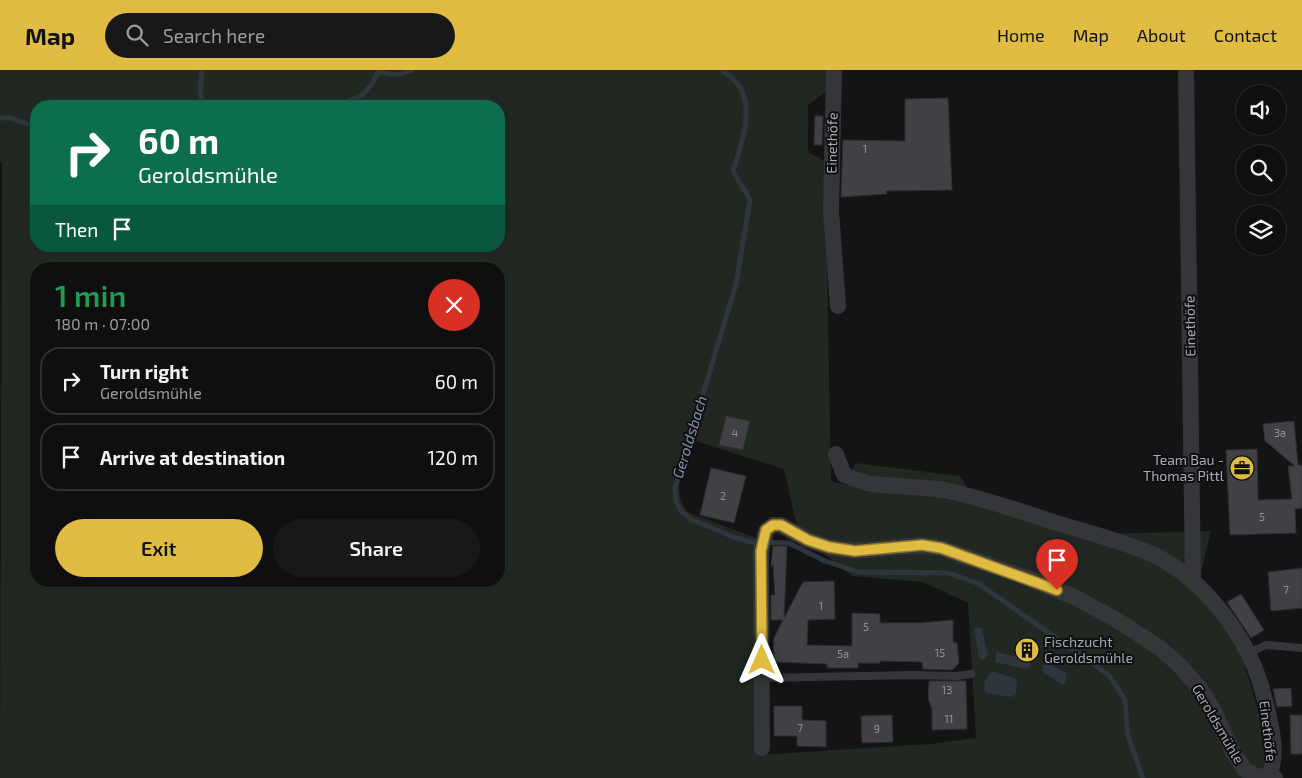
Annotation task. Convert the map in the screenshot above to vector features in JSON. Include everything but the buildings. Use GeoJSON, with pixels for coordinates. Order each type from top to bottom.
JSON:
{"type":"FeatureCollection","features":[{"type":"Feature","properties":{"kind":"street","name":"Einethöfe"},"geometry":{"type":"LineString","coordinates":[[834,70],[831,211],[838,306]]}},
{"type":"Feature","properties":{"kind":"street","name":"Einethöfe"},"geometry":{"type":"LineString","coordinates":[[1186,70],[1192,581]]}},
{"type":"Feature","properties":{"kind":"street","name":"Einethöfe"},"geometry":{"type":"LineString","coordinates":[[836,454],[844,475],[871,484],[923,486],[972,496],[1148,552],[1184,573],[1212,600],[1249,654],[1260,680],[1270,719],[1274,758],[1272,776]]}},
{"type":"Feature","properties":{"kind":"street","name":"Geroldsmühle"},"geometry":{"type":"LineString","coordinates":[[762,748],[761,551],[766,530],[773,525],[781,525],[808,540],[829,547],[855,551],[922,545],[941,548],[1072,596],[1115,619],[1160,648],[1179,665],[1199,687],[1212,707],[1234,754],[1245,770],[1256,776],[1272,776]]}},
{"type":"Feature","properties":{"kind":"lane"},"geometry":{"type":"LineString","coordinates":[[1249,654],[1266,645],[1302,648]]}},
{"type":"Feature","properties":{"kind":"lane"},"geometry":{"type":"LineString","coordinates":[[762,678],[914,674],[956,676],[971,674]]}},
{"type":"Feature","properties":{"kind":"shaded area"},"geometry":{"type":"Polygon","coordinates":[[[0,70],[826,70],[828,73],[827,91],[808,105],[808,152],[825,161],[831,481],[849,486],[855,463],[960,476],[968,489],[1104,534],[1211,531],[1199,581],[1243,659],[1271,755],[1268,778],[0,778],[2,163],[0,162],[0,70]],[[693,440],[679,484],[680,497],[687,512],[756,538],[757,755],[930,744],[976,738],[968,603],[923,582],[852,576],[798,532],[784,469],[693,440]]]}},
{"type":"Feature","properties":{"kind":"shaded area"},"geometry":{"type":"Polygon","coordinates":[[[979,627],[982,629],[988,655],[983,660],[979,657],[974,629],[979,627]]]}},
{"type":"Feature","properties":{"kind":"shaded area"},"geometry":{"type":"Polygon","coordinates":[[[996,652],[1032,660],[1028,669],[995,662],[996,652]]]}},
{"type":"Feature","properties":{"kind":"shaded area"},"geometry":{"type":"Polygon","coordinates":[[[1046,662],[1066,673],[1066,683],[1063,685],[1044,673],[1042,669],[1046,662]]]}},
{"type":"Feature","properties":{"kind":"shaded area"},"geometry":{"type":"Polygon","coordinates":[[[992,671],[1014,678],[1017,681],[1016,694],[1011,697],[986,693],[984,690],[985,681],[992,671]]]}},
{"type":"Feature","properties":{"kind":"waterway"},"geometry":{"type":"LineString","coordinates":[[202,70],[200,93],[202,100]]}},
{"type":"Feature","properties":{"kind":"waterway"},"geometry":{"type":"LineString","coordinates":[[352,100],[365,93],[378,72],[397,75],[412,70]]}},
{"type":"Feature","properties":{"kind":"waterway","name":"Geroldsbach"},"geometry":{"type":"LineString","coordinates":[[722,70],[737,83],[743,92],[746,103],[743,138],[733,171],[750,200],[736,284],[675,488],[676,501],[681,511],[691,519],[733,537],[751,542],[789,543],[825,561],[858,572],[949,573],[979,584],[1109,675],[1125,700],[1128,736],[1143,778]]}},
{"type":"Feature","properties":{"kind":"waterway"},"geometry":{"type":"LineString","coordinates":[[0,118],[14,119],[30,125]]}},
{"type":"Feature","properties":{"kind":"place","name":"Team Bau - Thomas Pittl"},"geometry":{"type":"Point","coordinates":[1242,468]}},
{"type":"Feature","properties":{"kind":"place","name":"Fischzucht Geroldsmühle"},"geometry":{"type":"Point","coordinates":[1027,650]}},
{"type":"Feature","properties":{"kind":"route"},"geometry":{"type":"LineString","coordinates":[[762,660],[761,551],[766,530],[773,525],[781,525],[808,540],[829,547],[855,551],[922,545],[941,548],[1057,590]]}}]}
